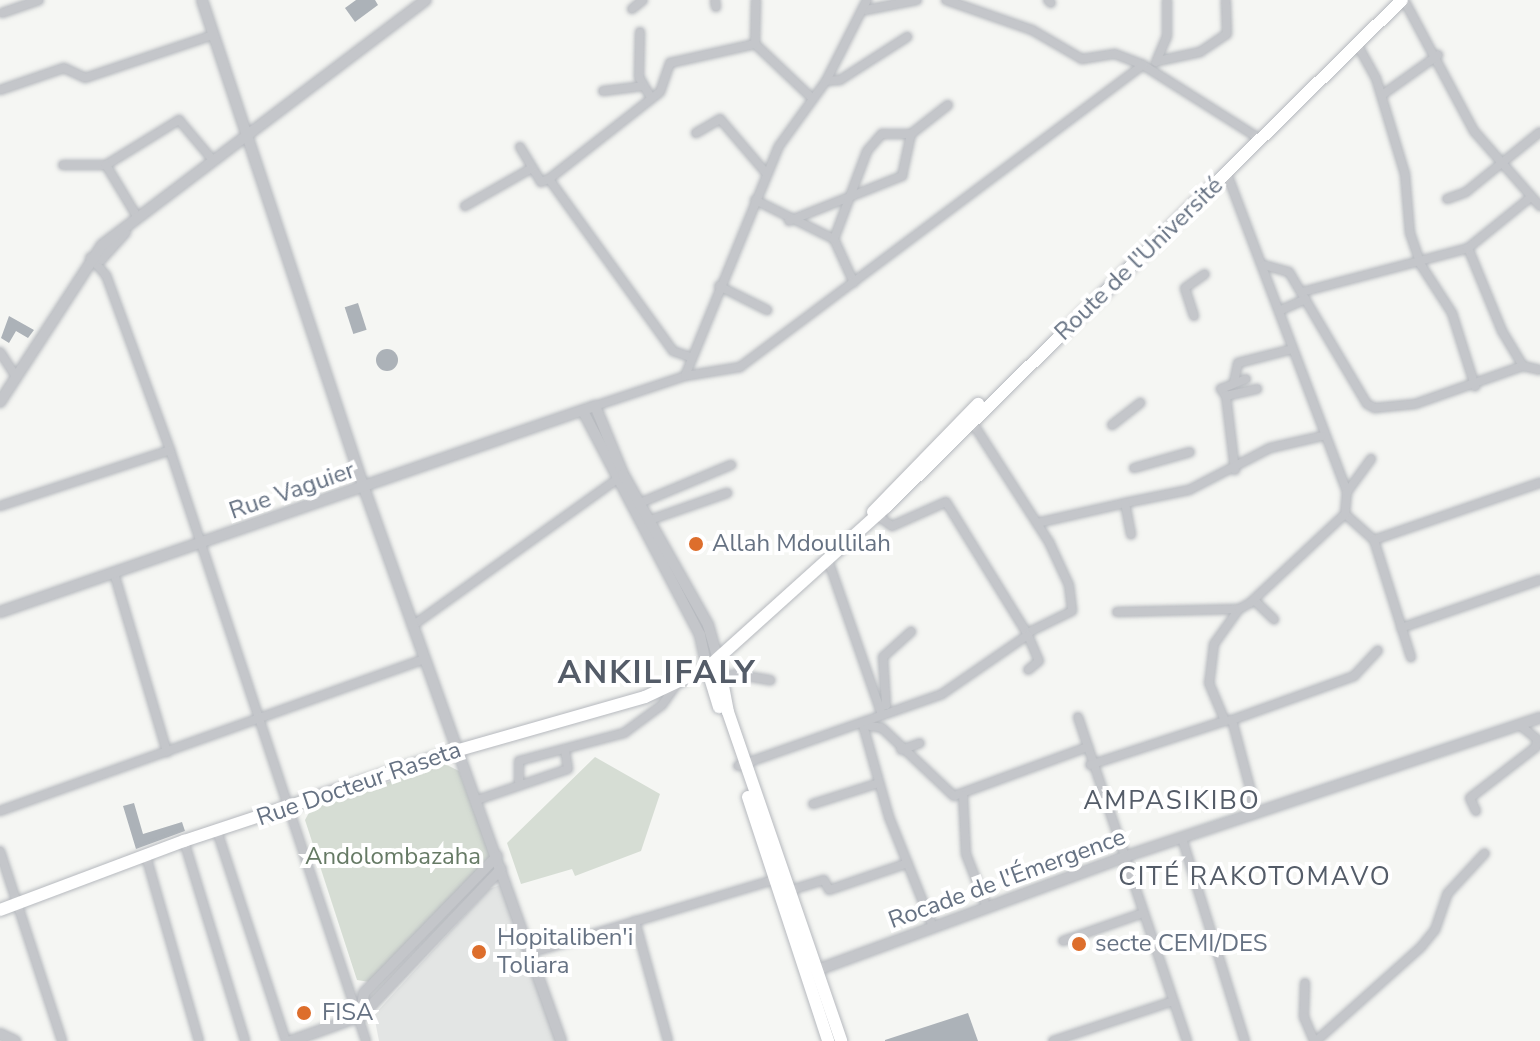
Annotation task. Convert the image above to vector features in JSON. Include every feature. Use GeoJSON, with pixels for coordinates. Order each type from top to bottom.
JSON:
{"type":"FeatureCollection","features":[{"type":"Feature","properties":{"kind":"main road","name":"Route de l'Université"},"geometry":{"type":"LineString","coordinates":[[718,660],[1257,137],[1393,0]]}},
{"type":"Feature","properties":{"kind":"main road","name":"Route de l'Université"},"geometry":{"type":"LineString","coordinates":[[873,512],[886,507],[1403,0]]}},
{"type":"Feature","properties":{"kind":"main road","name":"Rue Docteur Raseta"},"geometry":{"type":"LineString","coordinates":[[0,910],[184,841],[289,809],[459,750],[676,685],[718,660]]}},
{"type":"Feature","properties":{"kind":"main road"},"geometry":{"type":"LineString","coordinates":[[718,660],[742,765],[776,879],[841,1041]]}},
{"type":"Feature","properties":{"kind":"main road"},"geometry":{"type":"LineString","coordinates":[[707,668],[791,890],[828,1041]]}},
{"type":"Feature","properties":{"kind":"street"},"geometry":{"type":"LineString","coordinates":[[2,13],[39,0]]}},
{"type":"Feature","properties":{"kind":"street"},"geometry":{"type":"LineString","coordinates":[[202,0],[364,488],[561,1041]]}},
{"type":"Feature","properties":{"kind":"street"},"geometry":{"type":"LineString","coordinates":[[0,402],[91,258],[211,158],[426,0]]}},
{"type":"Feature","properties":{"kind":"street"},"geometry":{"type":"LineString","coordinates":[[632,9],[643,0]]}},
{"type":"Feature","properties":{"kind":"street"},"geometry":{"type":"LineString","coordinates":[[756,0],[755,44],[812,98]]}},
{"type":"Feature","properties":{"kind":"street"},"geometry":{"type":"LineString","coordinates":[[685,376],[755,200],[792,122],[826,81],[866,5],[917,0]]}},
{"type":"Feature","properties":{"kind":"street"},"geometry":{"type":"LineString","coordinates":[[946,0],[1032,30],[1082,59],[1115,54],[1146,66],[1257,137]]}},
{"type":"Feature","properties":{"kind":"street"},"geometry":{"type":"LineString","coordinates":[[1158,61],[1167,36],[1167,0]]}},
{"type":"Feature","properties":{"kind":"street"},"geometry":{"type":"LineString","coordinates":[[718,660],[708,625],[640,503],[619,478],[595,406],[685,376],[740,367],[1146,66],[1200,52],[1227,34],[1226,0]]}},
{"type":"Feature","properties":{"kind":"street"},"geometry":{"type":"LineString","coordinates":[[1403,0],[1438,55],[1496,162],[1540,206]]}},
{"type":"Feature","properties":{"kind":"street"},"geometry":{"type":"LineString","coordinates":[[640,32],[641,86],[651,98]]}},
{"type":"Feature","properties":{"kind":"street"},"geometry":{"type":"LineString","coordinates":[[0,90],[64,68],[85,78],[213,35]]}},
{"type":"Feature","properties":{"kind":"street"},"geometry":{"type":"LineString","coordinates":[[826,81],[840,80],[907,37]]}},
{"type":"Feature","properties":{"kind":"street"},"geometry":{"type":"LineString","coordinates":[[520,147],[530,169],[541,182],[549,179],[651,98],[678,59],[755,44]]}},
{"type":"Feature","properties":{"kind":"street"},"geometry":{"type":"LineString","coordinates":[[1357,44],[1382,95],[1405,174],[1410,233],[1421,265],[1441,289],[1475,386]]}},
{"type":"Feature","properties":{"kind":"street"},"geometry":{"type":"LineString","coordinates":[[1382,95],[1438,55]]}},
{"type":"Feature","properties":{"kind":"street"},"geometry":{"type":"LineString","coordinates":[[603,91],[641,86]]}},
{"type":"Feature","properties":{"kind":"street"},"geometry":{"type":"LineString","coordinates":[[854,283],[834,239],[846,196],[882,134],[911,134],[948,105]]}},
{"type":"Feature","properties":{"kind":"street"},"geometry":{"type":"LineString","coordinates":[[696,133],[720,119],[767,174]]}},
{"type":"Feature","properties":{"kind":"street"},"geometry":{"type":"LineString","coordinates":[[63,165],[106,165],[179,120],[211,158]]}},
{"type":"Feature","properties":{"kind":"street"},"geometry":{"type":"LineString","coordinates":[[1447,199],[1466,192],[1496,162],[1540,132]]}},
{"type":"Feature","properties":{"kind":"street"},"geometry":{"type":"LineString","coordinates":[[789,221],[902,176],[911,134]]}},
{"type":"Feature","properties":{"kind":"street"},"geometry":{"type":"LineString","coordinates":[[106,165],[134,222]]}},
{"type":"Feature","properties":{"kind":"street"},"geometry":{"type":"LineString","coordinates":[[465,206],[530,169]]}},
{"type":"Feature","properties":{"kind":"street"},"geometry":{"type":"LineString","coordinates":[[1227,174],[1281,310],[1289,350],[1347,492],[1345,514],[1254,600],[1239,609],[1214,644],[1209,667],[1211,697],[1229,721],[1252,795],[1251,814]]}},
{"type":"Feature","properties":{"kind":"street"},"geometry":{"type":"LineString","coordinates":[[549,179],[673,351],[690,357]]}},
{"type":"Feature","properties":{"kind":"street"},"geometry":{"type":"LineString","coordinates":[[1281,310],[1304,296],[1421,265],[1468,248],[1531,197]]}},
{"type":"Feature","properties":{"kind":"street"},"geometry":{"type":"LineString","coordinates":[[755,200],[789,221],[834,239]]}},
{"type":"Feature","properties":{"kind":"street"},"geometry":{"type":"LineString","coordinates":[[1468,248],[1502,331],[1523,366]]}},
{"type":"Feature","properties":{"kind":"street"},"geometry":{"type":"LineString","coordinates":[[91,258],[106,275],[170,450],[361,1016],[366,1041]]}},
{"type":"Feature","properties":{"kind":"street"},"geometry":{"type":"LineString","coordinates":[[1264,265],[1289,272],[1367,404],[1391,409],[1475,386],[1523,366],[1540,370]]}},
{"type":"Feature","properties":{"kind":"street"},"geometry":{"type":"LineString","coordinates":[[1194,316],[1185,288],[1205,274]]}},
{"type":"Feature","properties":{"kind":"street"},"geometry":{"type":"LineString","coordinates":[[719,286],[767,310]]}},
{"type":"Feature","properties":{"kind":"street"},"geometry":{"type":"LineString","coordinates":[[1234,382],[1238,363],[1289,350]]}},
{"type":"Feature","properties":{"kind":"street"},"geometry":{"type":"LineString","coordinates":[[0,352],[16,377]]}},
{"type":"Feature","properties":{"kind":"street"},"geometry":{"type":"LineString","coordinates":[[1235,470],[1226,396],[1221,389],[1246,379]]}},
{"type":"Feature","properties":{"kind":"street"},"geometry":{"type":"LineString","coordinates":[[1226,396],[1257,389]]}},
{"type":"Feature","properties":{"kind":"street"},"geometry":{"type":"LineString","coordinates":[[1112,425],[1140,403]]}},
{"type":"Feature","properties":{"kind":"street","name":"Rue Vaguier"},"geometry":{"type":"LineString","coordinates":[[0,612],[584,413],[595,406]]}},
{"type":"Feature","properties":{"kind":"street"},"geometry":{"type":"LineString","coordinates":[[584,413],[700,635],[707,668]]}},
{"type":"Feature","properties":{"kind":"street"},"geometry":{"type":"LineString","coordinates":[[880,709],[942,694],[1028,634],[1068,614],[1073,604],[1037,523],[972,422]]}},
{"type":"Feature","properties":{"kind":"street"},"geometry":{"type":"LineString","coordinates":[[1037,523],[1189,490],[1235,470],[1270,448],[1322,436]]}},
{"type":"Feature","properties":{"kind":"street"},"geometry":{"type":"LineString","coordinates":[[0,506],[170,450]]}},
{"type":"Feature","properties":{"kind":"street"},"geometry":{"type":"LineString","coordinates":[[1134,468],[1190,452]]}},
{"type":"Feature","properties":{"kind":"street"},"geometry":{"type":"LineString","coordinates":[[1347,492],[1371,459]]}},
{"type":"Feature","properties":{"kind":"street"},"geometry":{"type":"LineString","coordinates":[[640,503],[731,465]]}},
{"type":"Feature","properties":{"kind":"street"},"geometry":{"type":"LineString","coordinates":[[412,626],[619,478]]}},
{"type":"Feature","properties":{"kind":"street"},"geometry":{"type":"LineString","coordinates":[[1374,540],[1540,483]]}},
{"type":"Feature","properties":{"kind":"street"},"geometry":{"type":"LineString","coordinates":[[650,520],[727,493]]}},
{"type":"Feature","properties":{"kind":"street"},"geometry":{"type":"LineString","coordinates":[[873,512],[892,526],[946,502],[1028,634],[1039,661],[1028,670]]}},
{"type":"Feature","properties":{"kind":"street"},"geometry":{"type":"LineString","coordinates":[[1125,503],[1131,534]]}},
{"type":"Feature","properties":{"kind":"street"},"geometry":{"type":"LineString","coordinates":[[1345,514],[1374,540],[1411,657]]}},
{"type":"Feature","properties":{"kind":"street"},"geometry":{"type":"LineString","coordinates":[[827,556],[880,709]]}},
{"type":"Feature","properties":{"kind":"street"},"geometry":{"type":"LineString","coordinates":[[114,573],[167,752]]}},
{"type":"Feature","properties":{"kind":"street"},"geometry":{"type":"LineString","coordinates":[[1401,628],[1540,580]]}},
{"type":"Feature","properties":{"kind":"street"},"geometry":{"type":"LineString","coordinates":[[1254,600],[1274,619]]}},
{"type":"Feature","properties":{"kind":"street"},"geometry":{"type":"LineString","coordinates":[[1117,612],[1239,609]]}},
{"type":"Feature","properties":{"kind":"street"},"geometry":{"type":"LineString","coordinates":[[742,765],[863,725],[886,705],[883,657],[911,632]]}},
{"type":"Feature","properties":{"kind":"street"},"geometry":{"type":"LineString","coordinates":[[1090,765],[1229,721],[1354,676],[1378,650]]}},
{"type":"Feature","properties":{"kind":"street"},"geometry":{"type":"LineString","coordinates":[[0,811],[425,659]]}},
{"type":"Feature","properties":{"kind":"street"},"geometry":{"type":"LineString","coordinates":[[721,679],[735,674],[770,680]]}},
{"type":"Feature","properties":{"kind":"street"},"geometry":{"type":"LineString","coordinates":[[519,782],[519,761],[635,727],[676,685]]}},
{"type":"Feature","properties":{"kind":"street"},"geometry":{"type":"LineString","coordinates":[[1078,717],[1088,747],[1090,765],[1187,1041]]}},
{"type":"Feature","properties":{"kind":"street","name":"Rocade de l'Émergence"},"geometry":{"type":"LineString","coordinates":[[812,972],[1124,857],[1540,718]]}},
{"type":"Feature","properties":{"kind":"street"},"geometry":{"type":"LineString","coordinates":[[863,725],[882,728],[945,791],[963,795],[1088,747]]}},
{"type":"Feature","properties":{"kind":"street"},"geometry":{"type":"LineString","coordinates":[[863,725],[879,783],[933,927]]}},
{"type":"Feature","properties":{"kind":"street"},"geometry":{"type":"LineString","coordinates":[[1476,811],[1470,798],[1536,747],[1537,739],[1520,725]]}},
{"type":"Feature","properties":{"kind":"street"},"geometry":{"type":"LineString","coordinates":[[901,750],[920,743]]}},
{"type":"Feature","properties":{"kind":"street"},"geometry":{"type":"LineString","coordinates":[[477,800],[519,782],[568,769],[565,749]]}},
{"type":"Feature","properties":{"kind":"street"},"geometry":{"type":"LineString","coordinates":[[543,755],[547,775]]}},
{"type":"Feature","properties":{"kind":"street"},"geometry":{"type":"LineString","coordinates":[[813,804],[879,783]]}},
{"type":"Feature","properties":{"kind":"street"},"geometry":{"type":"LineString","coordinates":[[963,795],[966,854],[987,908]]}},
{"type":"Feature","properties":{"kind":"street"},"geometry":{"type":"LineString","coordinates":[[217,831],[289,1041],[361,1016],[501,869]]}},
{"type":"Feature","properties":{"kind":"street"},"geometry":{"type":"LineString","coordinates":[[1182,838],[1245,1041]]}},
{"type":"Feature","properties":{"kind":"street"},"geometry":{"type":"LineString","coordinates":[[184,841],[245,1041]]}},
{"type":"Feature","properties":{"kind":"street"},"geometry":{"type":"LineString","coordinates":[[0,851],[62,1041]]}},
{"type":"Feature","properties":{"kind":"street"},"geometry":{"type":"LineString","coordinates":[[1305,983],[1304,1017],[1315,1041],[1421,947],[1435,930],[1448,893],[1485,853]]}},
{"type":"Feature","properties":{"kind":"street"},"geometry":{"type":"LineString","coordinates":[[146,856],[199,1041]]}},
{"type":"Feature","properties":{"kind":"street"},"geometry":{"type":"LineString","coordinates":[[361,1016],[364,993],[497,856]]}},
{"type":"Feature","properties":{"kind":"street"},"geometry":{"type":"LineString","coordinates":[[791,890],[824,880],[829,890],[908,863]]}},
{"type":"Feature","properties":{"kind":"street"},"geometry":{"type":"LineString","coordinates":[[530,953],[776,879]]}},
{"type":"Feature","properties":{"kind":"street"},"geometry":{"type":"LineString","coordinates":[[1063,941],[1143,913]]}},
{"type":"Feature","properties":{"kind":"street"},"geometry":{"type":"LineString","coordinates":[[635,921],[668,1041]]}},
{"type":"Feature","properties":{"kind":"street"},"geometry":{"type":"LineString","coordinates":[[1055,1041],[1173,1001]]}},
{"type":"Feature","properties":{"kind":"street"},"geometry":{"type":"LineString","coordinates":[[0,1034],[15,1041]]}},
{"type":"Feature","properties":{"kind":"shaded area","name":"Hopitaliben'i Toliara"},"geometry":{"type":"Polygon","coordinates":[[[503,884],[557,1041],[379,1041],[374,1015],[489,889],[503,884]]]}},
{"type":"Feature","properties":{"kind":"green space"},"geometry":{"type":"Polygon","coordinates":[[[595,757],[660,794],[641,851],[575,876],[572,869],[521,884],[507,843],[595,757]]]}},
{"type":"Feature","properties":{"kind":"green space","name":"Andolombazaha"},"geometry":{"type":"Polygon","coordinates":[[[443,763],[459,771],[492,860],[370,982],[357,980],[305,820],[311,809],[443,763]]]}},
{"type":"Feature","properties":{"kind":"building"},"geometry":{"type":"Polygon","coordinates":[[[356,0],[375,0],[378,5],[355,22],[345,8],[356,0]]]}},
{"type":"Feature","properties":{"kind":"building"},"geometry":{"type":"Polygon","coordinates":[[[358,303],[367,330],[353,334],[345,307],[358,303]]]}},
{"type":"Feature","properties":{"kind":"building"},"geometry":{"type":"Polygon","coordinates":[[[9,316],[34,330],[28,338],[16,331],[9,343],[1,338],[9,316]]]}},
{"type":"Feature","properties":{"kind":"building"},"geometry":{"type":"Polygon","coordinates":[[[387,349],[398,360],[387,371],[376,360],[387,349]]]}},
{"type":"Feature","properties":{"kind":"building"},"geometry":{"type":"Polygon","coordinates":[[[134,803],[143,834],[182,822],[185,831],[136,849],[123,806],[134,803]]]}},
{"type":"Feature","properties":{"kind":"building"},"geometry":{"type":"Polygon","coordinates":[[[968,1013],[978,1041],[885,1041],[885,1040],[968,1013]]]}},
{"type":"Feature","properties":{"kind":"place","name":"Allah Mdoullilah"},"geometry":{"type":"Point","coordinates":[696,544]}},
{"type":"Feature","properties":{"kind":"place","name":"secte CEMI/DES"},"geometry":{"type":"Point","coordinates":[1079,944]}},
{"type":"Feature","properties":{"kind":"place","name":"Hopitaliben'i Toliara"},"geometry":{"type":"Point","coordinates":[479,952]}},
{"type":"Feature","properties":{"kind":"place","name":"FISA"},"geometry":{"type":"Point","coordinates":[304,1013]}},
{"type":"Feature","properties":{"kind":"district","name":"ANKILIFALY"},"geometry":{"type":"Point","coordinates":[657,673]}},
{"type":"Feature","properties":{"kind":"district","name":"AMPASIKIBO"},"geometry":{"type":"Point","coordinates":[1172,801]}},
{"type":"Feature","properties":{"kind":"district","name":"CITÉ RAKOTOMAVO"},"geometry":{"type":"Point","coordinates":[1255,877]}}]}
